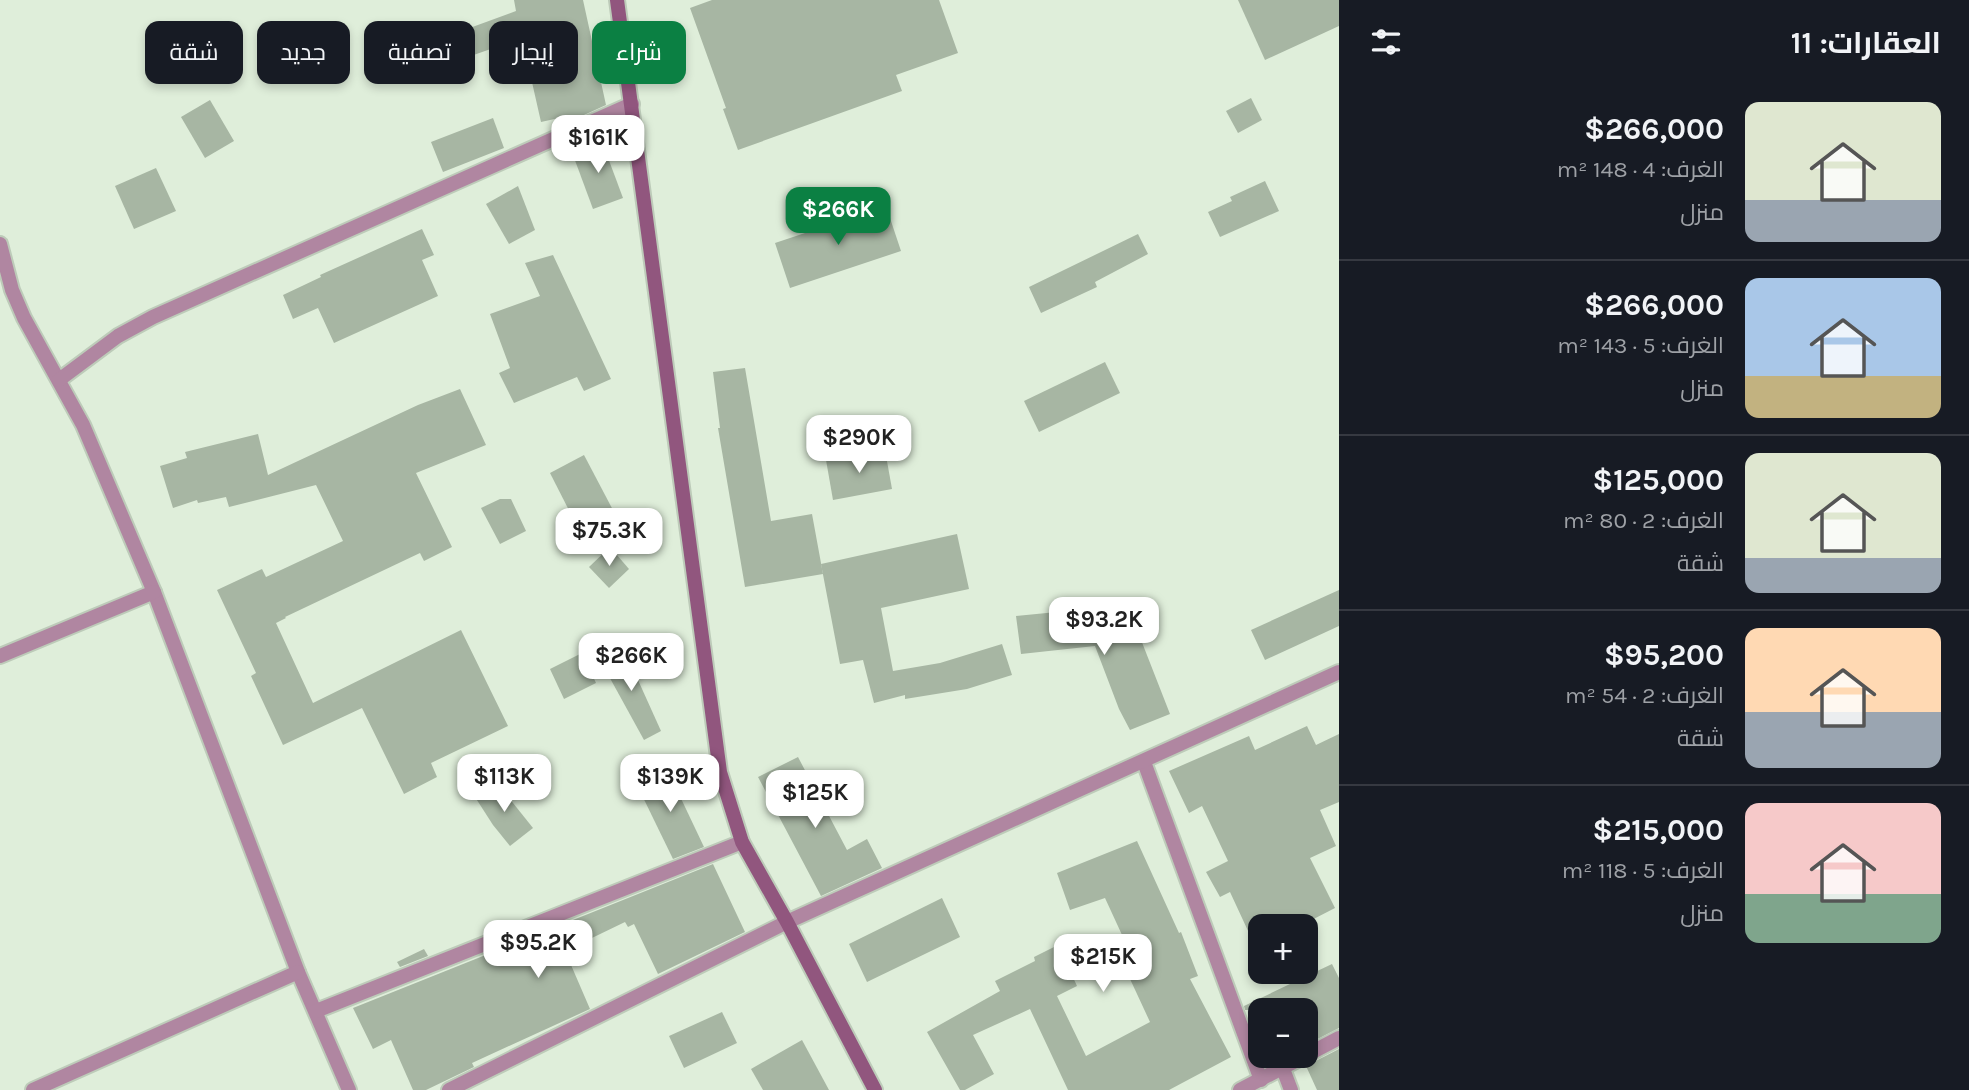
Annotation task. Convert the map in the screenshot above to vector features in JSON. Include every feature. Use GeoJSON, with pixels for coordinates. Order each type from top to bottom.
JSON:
{"type":"FeatureCollection","features":[{"type":"Feature","properties":{"kind":"main road"},"geometry":{"type":"LineString","coordinates":[[617,0],[720,772],[742,842],[875,1090]]}},
{"type":"Feature","properties":{"kind":"street"},"geometry":{"type":"LineString","coordinates":[[59,380],[118,336],[153,317],[632,104]]}},
{"type":"Feature","properties":{"kind":"street"},"geometry":{"type":"LineString","coordinates":[[0,244],[12,290],[24,318],[101,464],[154,592],[298,972],[349,1090]]}},
{"type":"Feature","properties":{"kind":"street"},"geometry":{"type":"LineString","coordinates":[[0,656],[154,592]]}},
{"type":"Feature","properties":{"kind":"street"},"geometry":{"type":"LineString","coordinates":[[449,1090],[787,922],[1339,672]]}},
{"type":"Feature","properties":{"kind":"street"},"geometry":{"type":"LineString","coordinates":[[1144,762],[1261,1080]]}},
{"type":"Feature","properties":{"kind":"street"},"geometry":{"type":"LineString","coordinates":[[316,1011],[742,842]]}},
{"type":"Feature","properties":{"kind":"street"},"geometry":{"type":"LineString","coordinates":[[33,1090],[298,972]]}},
{"type":"Feature","properties":{"kind":"street"},"geometry":{"type":"LineString","coordinates":[[1240,1090],[1339,1038]]}},
{"type":"Feature","properties":{"kind":"street"},"geometry":{"type":"LineString","coordinates":[[1283,1069],[1291,1090]]}},
{"type":"Feature","properties":{"kind":"building"},"geometry":{"type":"Polygon","coordinates":[[[514,0],[583,0],[592,41],[592,84],[601,84],[606,105],[562,125],[559,118],[541,122],[532,84],[578,84],[578,21],[489,21],[489,50],[475,54],[475,26],[516,11],[514,0]]]}},
{"type":"Feature","properties":{"kind":"building"},"geometry":{"type":"Polygon","coordinates":[[[712,0],[939,0],[958,53],[896,75],[902,91],[738,150],[690,8],[712,0]]]}},
{"type":"Feature","properties":{"kind":"building"},"geometry":{"type":"Polygon","coordinates":[[[1238,0],[1339,0],[1339,26],[1265,60],[1238,0]]]}},
{"type":"Feature","properties":{"kind":"building"},"geometry":{"type":"Polygon","coordinates":[[[1251,98],[1262,120],[1238,133],[1226,111],[1251,98]]]}},
{"type":"Feature","properties":{"kind":"building"},"geometry":{"type":"Polygon","coordinates":[[[210,100],[234,141],[205,158],[181,117],[210,100]]]}},
{"type":"Feature","properties":{"kind":"building"},"geometry":{"type":"Polygon","coordinates":[[[493,118],[504,148],[443,172],[431,142],[493,118]]]}},
{"type":"Feature","properties":{"kind":"building"},"geometry":{"type":"Polygon","coordinates":[[[601,139],[623,198],[593,209],[573,155],[601,139]]]}},
{"type":"Feature","properties":{"kind":"building"},"geometry":{"type":"Polygon","coordinates":[[[156,168],[176,211],[134,229],[115,186],[156,168]]]}},
{"type":"Feature","properties":{"kind":"building"},"geometry":{"type":"Polygon","coordinates":[[[1265,181],[1279,211],[1220,237],[1208,212],[1232,201],[1230,197],[1265,181]]]}},
{"type":"Feature","properties":{"kind":"building"},"geometry":{"type":"Polygon","coordinates":[[[518,186],[535,230],[509,244],[486,204],[518,186]]]}},
{"type":"Feature","properties":{"kind":"building"},"geometry":{"type":"Polygon","coordinates":[[[886,206],[901,251],[790,288],[775,243],[886,206]]]}},
{"type":"Feature","properties":{"kind":"building"},"geometry":{"type":"Polygon","coordinates":[[[422,229],[434,255],[422,260],[438,296],[334,343],[318,308],[293,319],[283,295],[321,277],[320,275],[422,229]]]}},
{"type":"Feature","properties":{"kind":"building"},"geometry":{"type":"Polygon","coordinates":[[[1138,234],[1148,254],[1095,282],[1097,287],[1041,313],[1029,287],[1138,234]]]}},
{"type":"Feature","properties":{"kind":"building"},"geometry":{"type":"Polygon","coordinates":[[[553,255],[611,379],[584,391],[577,377],[514,403],[499,373],[510,368],[490,314],[540,296],[525,263],[553,255]]]}},
{"type":"Feature","properties":{"kind":"building"},"geometry":{"type":"Polygon","coordinates":[[[1105,362],[1120,393],[1039,432],[1024,401],[1105,362]]]}},
{"type":"Feature","properties":{"kind":"building"},"geometry":{"type":"Polygon","coordinates":[[[745,368],[771,521],[812,514],[823,574],[745,587],[718,428],[713,372],[745,368]]]}},
{"type":"Feature","properties":{"kind":"building"},"geometry":{"type":"Polygon","coordinates":[[[460,389],[486,445],[416,473],[452,547],[424,561],[420,553],[276,623],[313,703],[461,630],[508,726],[431,763],[437,777],[404,794],[362,708],[283,745],[251,676],[256,673],[217,590],[262,569],[266,577],[343,541],[316,485],[229,507],[226,497],[198,503],[197,500],[173,508],[160,466],[187,458],[185,452],[258,434],[268,475],[418,405],[460,389]]]}},
{"type":"Feature","properties":{"kind":"building"},"geometry":{"type":"Polygon","coordinates":[[[885,450],[892,489],[833,500],[826,460],[885,450]]]}},
{"type":"Feature","properties":{"kind":"building"},"geometry":{"type":"Polygon","coordinates":[[[584,455],[614,512],[579,530],[550,473],[584,455]]]}},
{"type":"Feature","properties":{"kind":"building"},"geometry":{"type":"Polygon","coordinates":[[[500,499],[511,499],[526,531],[500,544],[481,508],[500,499]]]}},
{"type":"Feature","properties":{"kind":"building"},"geometry":{"type":"Polygon","coordinates":[[[957,534],[969,589],[881,608],[893,671],[940,663],[1002,644],[1012,675],[967,689],[905,699],[905,695],[874,703],[863,660],[840,664],[821,564],[957,534]]]}},
{"type":"Feature","properties":{"kind":"building"},"geometry":{"type":"Polygon","coordinates":[[[610,547],[629,569],[609,588],[589,567],[610,547]]]}},
{"type":"Feature","properties":{"kind":"building"},"geometry":{"type":"Polygon","coordinates":[[[1339,590],[1339,626],[1265,660],[1251,630],[1339,590]]]}},
{"type":"Feature","properties":{"kind":"building"},"geometry":{"type":"Polygon","coordinates":[[[1127,604],[1170,714],[1130,730],[1095,646],[1021,654],[1016,616],[1067,611],[1068,627],[1127,604]]]}},
{"type":"Feature","properties":{"kind":"building"},"geometry":{"type":"Polygon","coordinates":[[[624,649],[661,731],[644,740],[600,660],[624,649]]]}},
{"type":"Feature","properties":{"kind":"building"},"geometry":{"type":"Polygon","coordinates":[[[582,653],[596,683],[564,699],[550,669],[582,653]]]}},
{"type":"Feature","properties":{"kind":"building"},"geometry":{"type":"Polygon","coordinates":[[[1307,726],[1316,745],[1339,734],[1339,802],[1320,810],[1336,846],[1310,858],[1335,908],[1318,917],[1318,914],[1248,914],[1248,931],[1230,892],[1220,897],[1206,872],[1228,861],[1202,806],[1189,813],[1169,771],[1249,736],[1255,750],[1307,726]]]}},
{"type":"Feature","properties":{"kind":"building"},"geometry":{"type":"Polygon","coordinates":[[[798,757],[847,850],[867,839],[882,868],[821,896],[758,777],[798,757]]]}},
{"type":"Feature","properties":{"kind":"building"},"geometry":{"type":"Polygon","coordinates":[[[667,769],[704,847],[673,859],[636,783],[667,769]]]}},
{"type":"Feature","properties":{"kind":"building"},"geometry":{"type":"Polygon","coordinates":[[[497,783],[533,828],[510,846],[475,797],[497,783]]]}},
{"type":"Feature","properties":{"kind":"building"},"geometry":{"type":"Polygon","coordinates":[[[1137,841],[1179,933],[1181,932],[1198,976],[1190,979],[1231,1057],[1169,1090],[1068,1090],[1030,1009],[973,1035],[994,1074],[965,1090],[960,1090],[927,1032],[1000,991],[995,981],[1035,961],[1034,957],[1058,945],[1077,986],[1057,996],[1086,1056],[1150,1022],[1124,966],[1134,961],[1105,898],[1070,910],[1057,873],[1137,841]]]}},
{"type":"Feature","properties":{"kind":"building"},"geometry":{"type":"Polygon","coordinates":[[[713,864],[745,932],[658,974],[634,924],[628,927],[625,922],[565,951],[590,1009],[472,1063],[474,1067],[426,1090],[413,1090],[391,1040],[373,1049],[353,1008],[713,864]]]}},
{"type":"Feature","properties":{"kind":"building"},"geometry":{"type":"Polygon","coordinates":[[[942,898],[960,937],[867,982],[849,944],[942,898]]]}},
{"type":"Feature","properties":{"kind":"building"},"geometry":{"type":"Polygon","coordinates":[[[424,949],[428,956],[400,967],[397,962],[424,949]]]}},
{"type":"Feature","properties":{"kind":"building"},"geometry":{"type":"Polygon","coordinates":[[[1332,964],[1339,978],[1339,1028],[1318,1039],[1318,998],[1261,998],[1290,984],[1318,984],[1318,971],[1332,964]]]}},
{"type":"Feature","properties":{"kind":"building"},"geometry":{"type":"Polygon","coordinates":[[[722,1012],[737,1043],[684,1068],[669,1036],[722,1012]]]}},
{"type":"Feature","properties":{"kind":"building"},"geometry":{"type":"Polygon","coordinates":[[[802,1040],[829,1090],[763,1090],[751,1069],[802,1040]]]}},
{"type":"Feature","properties":{"kind":"building"},"geometry":{"type":"Polygon","coordinates":[[[1339,1049],[1339,1090],[1317,1090],[1307,1068],[1318,1068],[1318,1060],[1339,1049]]]}}]}
